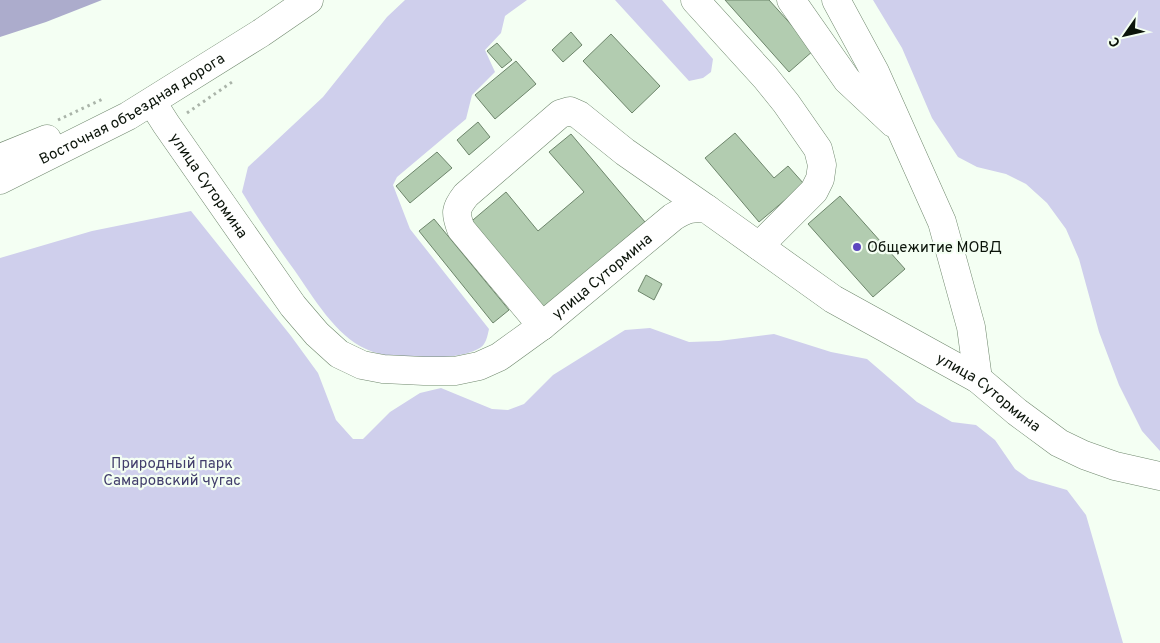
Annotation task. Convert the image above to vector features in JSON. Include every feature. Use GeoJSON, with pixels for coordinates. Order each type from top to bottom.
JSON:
{"type":"FeatureCollection","features":[{"type":"Feature","properties":{"kind":"street"},"geometry":{"type":"LineString","coordinates":[[271,27],[309,0]]}},
{"type":"Feature","properties":{"kind":"street"},"geometry":{"type":"LineString","coordinates":[[694,0],[766,77],[818,149],[822,165],[820,179],[814,191],[759,246]]}},
{"type":"Feature","properties":{"kind":"street"},"geometry":{"type":"LineString","coordinates":[[791,0],[847,80],[904,135]]}},
{"type":"Feature","properties":{"kind":"street"},"geometry":{"type":"LineString","coordinates":[[836,0],[875,72],[942,222],[970,327],[978,379]]}},
{"type":"Feature","properties":{"kind":"street","name":"Восточная объездная дорога"},"geometry":{"type":"LineString","coordinates":[[0,180],[103,129],[152,102],[271,27]]}},
{"type":"Feature","properties":{"kind":"street","name":"Восточная объездная дорога"},"geometry":{"type":"LineString","coordinates":[[0,158],[101,115],[271,27]]}},
{"type":"Feature","properties":{"kind":"street","name":"улица Сутормина"},"geometry":{"type":"LineString","coordinates":[[152,102],[293,306],[317,334],[339,354],[362,365],[383,369],[455,371],[479,366],[499,357],[542,326],[673,217],[682,211],[694,208],[707,209],[833,299],[978,379],[1017,412],[1059,442],[1084,455],[1115,466],[1160,476]]}},
{"type":"Feature","properties":{"kind":"street"},"geometry":{"type":"LineString","coordinates":[[542,326],[461,229],[457,218],[457,206],[466,195],[560,114],[570,111],[579,115],[624,152],[707,209]]}},
{"type":"Feature","properties":{"kind":"path"},"geometry":{"type":"LineString","coordinates":[[51,123],[112,95]]}},
{"type":"Feature","properties":{"kind":"green space"},"geometry":{"type":"Polygon","coordinates":[[[405,0],[527,0],[505,16],[501,33],[485,50],[495,72],[472,95],[466,119],[397,177],[393,185],[410,229],[489,329],[486,341],[481,347],[465,354],[452,356],[413,357],[384,355],[375,353],[355,343],[335,325],[317,304],[242,192],[248,167],[323,97],[387,17],[405,0]]]}},
{"type":"Feature","properties":{"kind":"green space"},"geometry":{"type":"Polygon","coordinates":[[[615,0],[662,0],[713,59],[711,72],[703,78],[689,81],[615,0]]]}},
{"type":"Feature","properties":{"kind":"green space"},"geometry":{"type":"Polygon","coordinates":[[[873,0],[1160,0],[1160,451],[1142,431],[1119,385],[1099,332],[1079,259],[1066,229],[1047,203],[1026,184],[1006,174],[977,167],[958,157],[932,118],[902,48],[873,0]]]}},
{"type":"Feature","properties":{"kind":"green space","name":"Природный парк Самаровский чугас"},"geometry":{"type":"Polygon","coordinates":[[[191,211],[291,336],[318,373],[336,420],[353,439],[363,439],[390,412],[420,393],[441,388],[492,409],[508,410],[524,404],[553,375],[625,330],[650,328],[689,342],[719,341],[774,334],[831,352],[867,359],[917,402],[952,422],[976,425],[995,440],[1015,469],[1029,479],[1067,490],[1086,515],[1123,643],[0,643],[0,258],[92,231],[191,211]]]}},
{"type":"Feature","properties":{"kind":"shaded area"},"geometry":{"type":"Polygon","coordinates":[[[0,0],[102,0],[46,22],[0,37],[0,0]]]}},
{"type":"Feature","properties":{"kind":"building"},"geometry":{"type":"Polygon","coordinates":[[[725,0],[769,0],[814,50],[789,72],[725,0]]]}},
{"type":"Feature","properties":{"kind":"building"},"geometry":{"type":"Polygon","coordinates":[[[571,32],[582,45],[563,62],[552,50],[571,32]]]}},
{"type":"Feature","properties":{"kind":"building"},"geometry":{"type":"Polygon","coordinates":[[[611,34],[660,86],[632,113],[583,61],[611,34]]]}},
{"type":"Feature","properties":{"kind":"building"},"geometry":{"type":"Polygon","coordinates":[[[497,43],[512,60],[502,68],[487,51],[497,43]]]}},
{"type":"Feature","properties":{"kind":"building"},"geometry":{"type":"Polygon","coordinates":[[[516,61],[536,84],[495,119],[475,95],[516,61]]]}},
{"type":"Feature","properties":{"kind":"building"},"geometry":{"type":"Polygon","coordinates":[[[478,122],[490,137],[469,155],[457,140],[478,122]]]}},
{"type":"Feature","properties":{"kind":"building"},"geometry":{"type":"Polygon","coordinates":[[[735,133],[774,178],[788,166],[804,184],[759,222],[705,158],[735,133]]]}},
{"type":"Feature","properties":{"kind":"building"},"geometry":{"type":"Polygon","coordinates":[[[571,134],[645,222],[540,311],[467,225],[506,192],[538,231],[584,192],[549,152],[571,134]]]}},
{"type":"Feature","properties":{"kind":"building"},"geometry":{"type":"Polygon","coordinates":[[[437,152],[452,168],[410,203],[396,186],[437,152]]]}},
{"type":"Feature","properties":{"kind":"building","name":"Общежитие МОВД"},"geometry":{"type":"Polygon","coordinates":[[[840,196],[905,269],[873,297],[808,224],[840,196]]]}},
{"type":"Feature","properties":{"kind":"building"},"geometry":{"type":"Polygon","coordinates":[[[434,219],[509,310],[493,323],[419,231],[434,219]]]}},
{"type":"Feature","properties":{"kind":"building"},"geometry":{"type":"Polygon","coordinates":[[[646,275],[662,284],[654,300],[638,291],[646,275]]]}},
{"type":"Feature","properties":{"kind":"place","name":"Общежитие МОВД"},"geometry":{"type":"Point","coordinates":[857,247]}}]}
